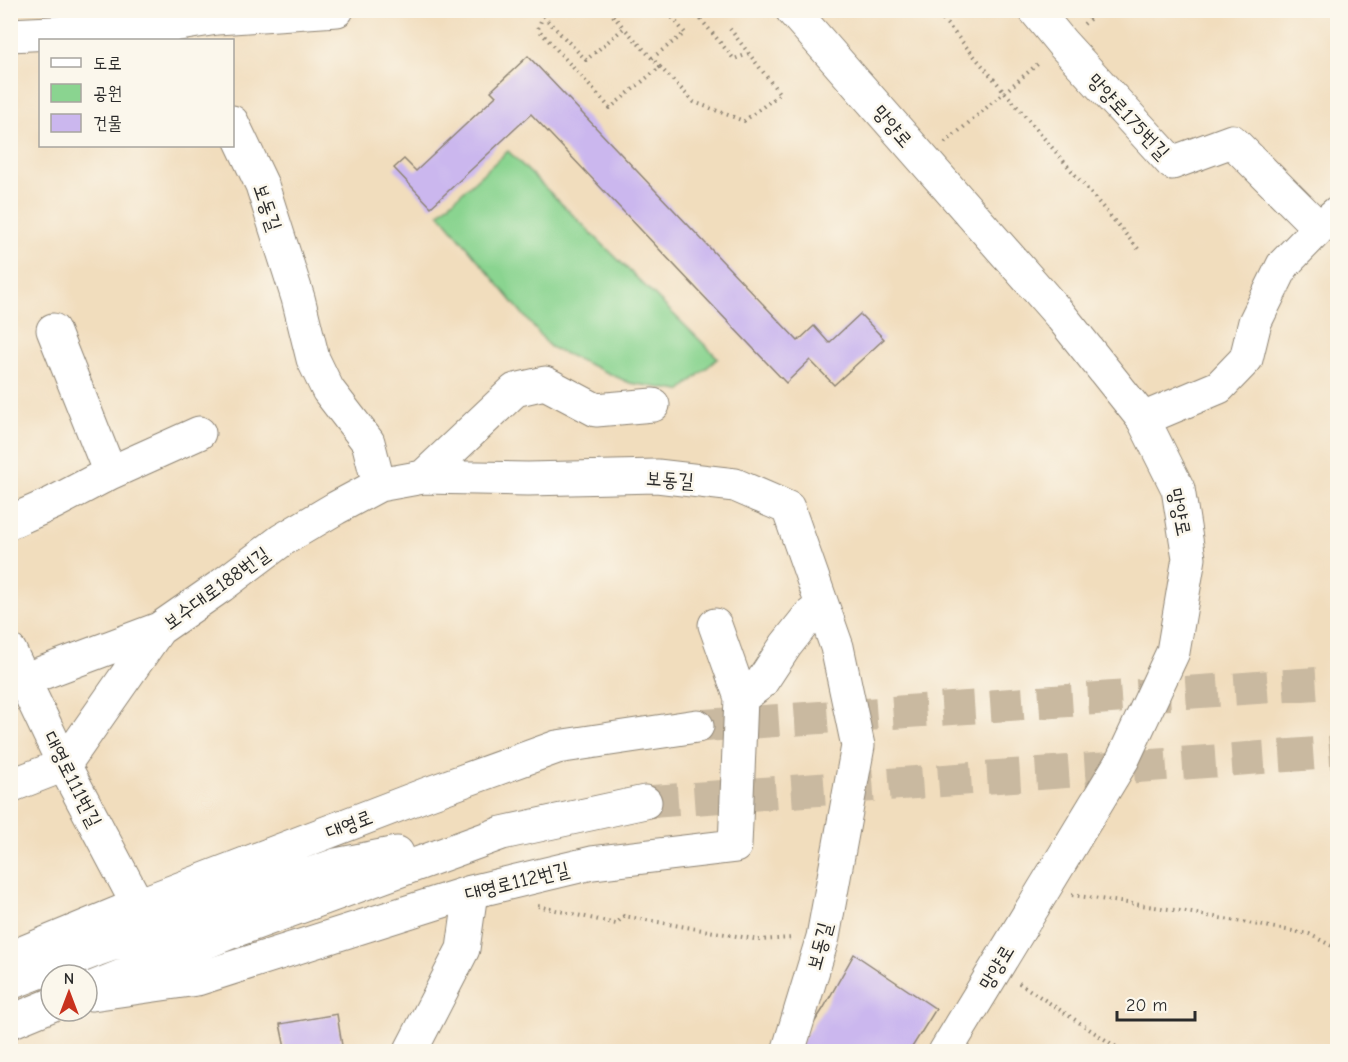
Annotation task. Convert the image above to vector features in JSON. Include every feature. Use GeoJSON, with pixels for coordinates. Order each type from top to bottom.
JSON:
{"type":"FeatureCollection","features":[{"type":"Feature","properties":{"kind":"street"},"geometry":{"type":"LineString","coordinates":[[10,35],[337,10]]}},
{"type":"Feature","properties":{"kind":"street","name":"망양로"},"geometry":{"type":"LineString","coordinates":[[792,10],[1060,315],[1143,419],[1178,489],[1189,558],[1173,652],[1123,759],[945,1052]]}},
{"type":"Feature","properties":{"kind":"street","name":"망양로175번길"},"geometry":{"type":"LineString","coordinates":[[1035,10],[1062,43],[1172,163],[1232,141],[1328,220]]}},
{"type":"Feature","properties":{"kind":"street","name":"보동길"},"geometry":{"type":"LineString","coordinates":[[234,126],[262,185],[298,298],[313,359],[328,390],[368,442],[380,485],[423,477],[528,479],[657,476],[735,485],[788,507],[837,647],[858,746],[823,937],[788,1052]]}},
{"type":"Feature","properties":{"kind":"street"},"geometry":{"type":"LineString","coordinates":[[1143,419],[1219,387],[1246,359],[1255,322],[1283,265],[1328,220]]}},
{"type":"Feature","properties":{"kind":"street"},"geometry":{"type":"LineString","coordinates":[[53,330],[110,473]]}},
{"type":"Feature","properties":{"kind":"street"},"geometry":{"type":"LineString","coordinates":[[423,477],[515,390],[545,383],[596,410],[653,405]]}},
{"type":"Feature","properties":{"kind":"street"},"geometry":{"type":"LineString","coordinates":[[10,522],[199,433]]}},
{"type":"Feature","properties":{"kind":"street","name":"보수대로188번길"},"geometry":{"type":"LineString","coordinates":[[15,672],[159,629],[282,540],[380,485]]}},
{"type":"Feature","properties":{"kind":"street"},"geometry":{"type":"LineString","coordinates":[[741,698],[761,683],[786,645],[809,616],[822,606]]}},
{"type":"Feature","properties":{"kind":"street","name":"대영로112번길"},"geometry":{"type":"LineString","coordinates":[[99,991],[197,979],[471,891],[592,863],[735,846],[741,698],[715,626]]}},
{"type":"Feature","properties":{"kind":"street"},"geometry":{"type":"LineString","coordinates":[[10,786],[64,765],[159,629]]}},
{"type":"Feature","properties":{"kind":"street","name":"대영로111번길"},"geometry":{"type":"LineString","coordinates":[[15,672],[138,905]]}},
{"type":"Feature","properties":{"kind":"street","name":"대영로"},"geometry":{"type":"LineString","coordinates":[[10,958],[138,905],[426,794],[557,747],[697,726]]}},
{"type":"Feature","properties":{"kind":"street"},"geometry":{"type":"LineString","coordinates":[[10,982],[336,865],[645,802]]}},
{"type":"Feature","properties":{"kind":"street"},"geometry":{"type":"LineString","coordinates":[[99,988],[231,932],[502,832]]}},
{"type":"Feature","properties":{"kind":"street"},"geometry":{"type":"LineString","coordinates":[[410,1052],[463,949],[471,891]]}},
{"type":"Feature","properties":{"kind":"street"},"geometry":{"type":"LineString","coordinates":[[10,1022],[39,1010]]}},
{"type":"Feature","properties":{"kind":"path"},"geometry":{"type":"LineString","coordinates":[[533,10],[544,17],[586,60],[624,28]]}},
{"type":"Feature","properties":{"kind":"path"},"geometry":{"type":"LineString","coordinates":[[545,10],[538,29],[610,108],[660,67]]}},
{"type":"Feature","properties":{"kind":"path"},"geometry":{"type":"LineString","coordinates":[[608,10],[694,102],[744,121],[780,94],[730,29]]}},
{"type":"Feature","properties":{"kind":"path"},"geometry":{"type":"LineString","coordinates":[[652,58],[686,33],[666,10]]}},
{"type":"Feature","properties":{"kind":"path"},"geometry":{"type":"LineString","coordinates":[[693,10],[734,59],[748,54]]}},
{"type":"Feature","properties":{"kind":"path"},"geometry":{"type":"LineString","coordinates":[[935,10],[1140,251]]}},
{"type":"Feature","properties":{"kind":"path"},"geometry":{"type":"LineString","coordinates":[[924,161],[1100,10]]}},
{"type":"Feature","properties":{"kind":"path"},"geometry":{"type":"LineString","coordinates":[[1034,905],[1063,894],[1164,908],[1309,934],[1338,949]]}},
{"type":"Feature","properties":{"kind":"path"},"geometry":{"type":"LineString","coordinates":[[538,906],[616,924],[624,916],[759,940],[823,937]]}},
{"type":"Feature","properties":{"kind":"path"},"geometry":{"type":"LineString","coordinates":[[996,967],[1124,1052]]}},
{"type":"Feature","properties":{"kind":"green space"},"geometry":{"type":"Polygon","coordinates":[[[508,151],[718,358],[680,391],[630,383],[550,347],[439,213],[508,151]]]}},
{"type":"Feature","properties":{"kind":"building"},"geometry":{"type":"Polygon","coordinates":[[[528,56],[798,341],[814,326],[829,343],[860,314],[884,339],[834,385],[810,360],[786,383],[531,114],[431,207],[394,168],[404,159],[416,171],[496,96],[491,91],[528,56]]]}},
{"type":"Feature","properties":{"kind":"building"},"geometry":{"type":"Polygon","coordinates":[[[854,954],[936,1009],[909,1052],[795,1052],[823,1009],[854,954]]]}},
{"type":"Feature","properties":{"kind":"building"},"geometry":{"type":"Polygon","coordinates":[[[337,1014],[343,1052],[270,1052],[270,1050],[285,1048],[280,1024],[337,1014]]]}},
{"type":"Feature","properties":{"kind":"tunnel"},"geometry":{"type":"LineString","coordinates":[[697,726],[1338,682]]}},
{"type":"Feature","properties":{"kind":"tunnel"},"geometry":{"type":"LineString","coordinates":[[645,802],[1338,752]]}}]}
